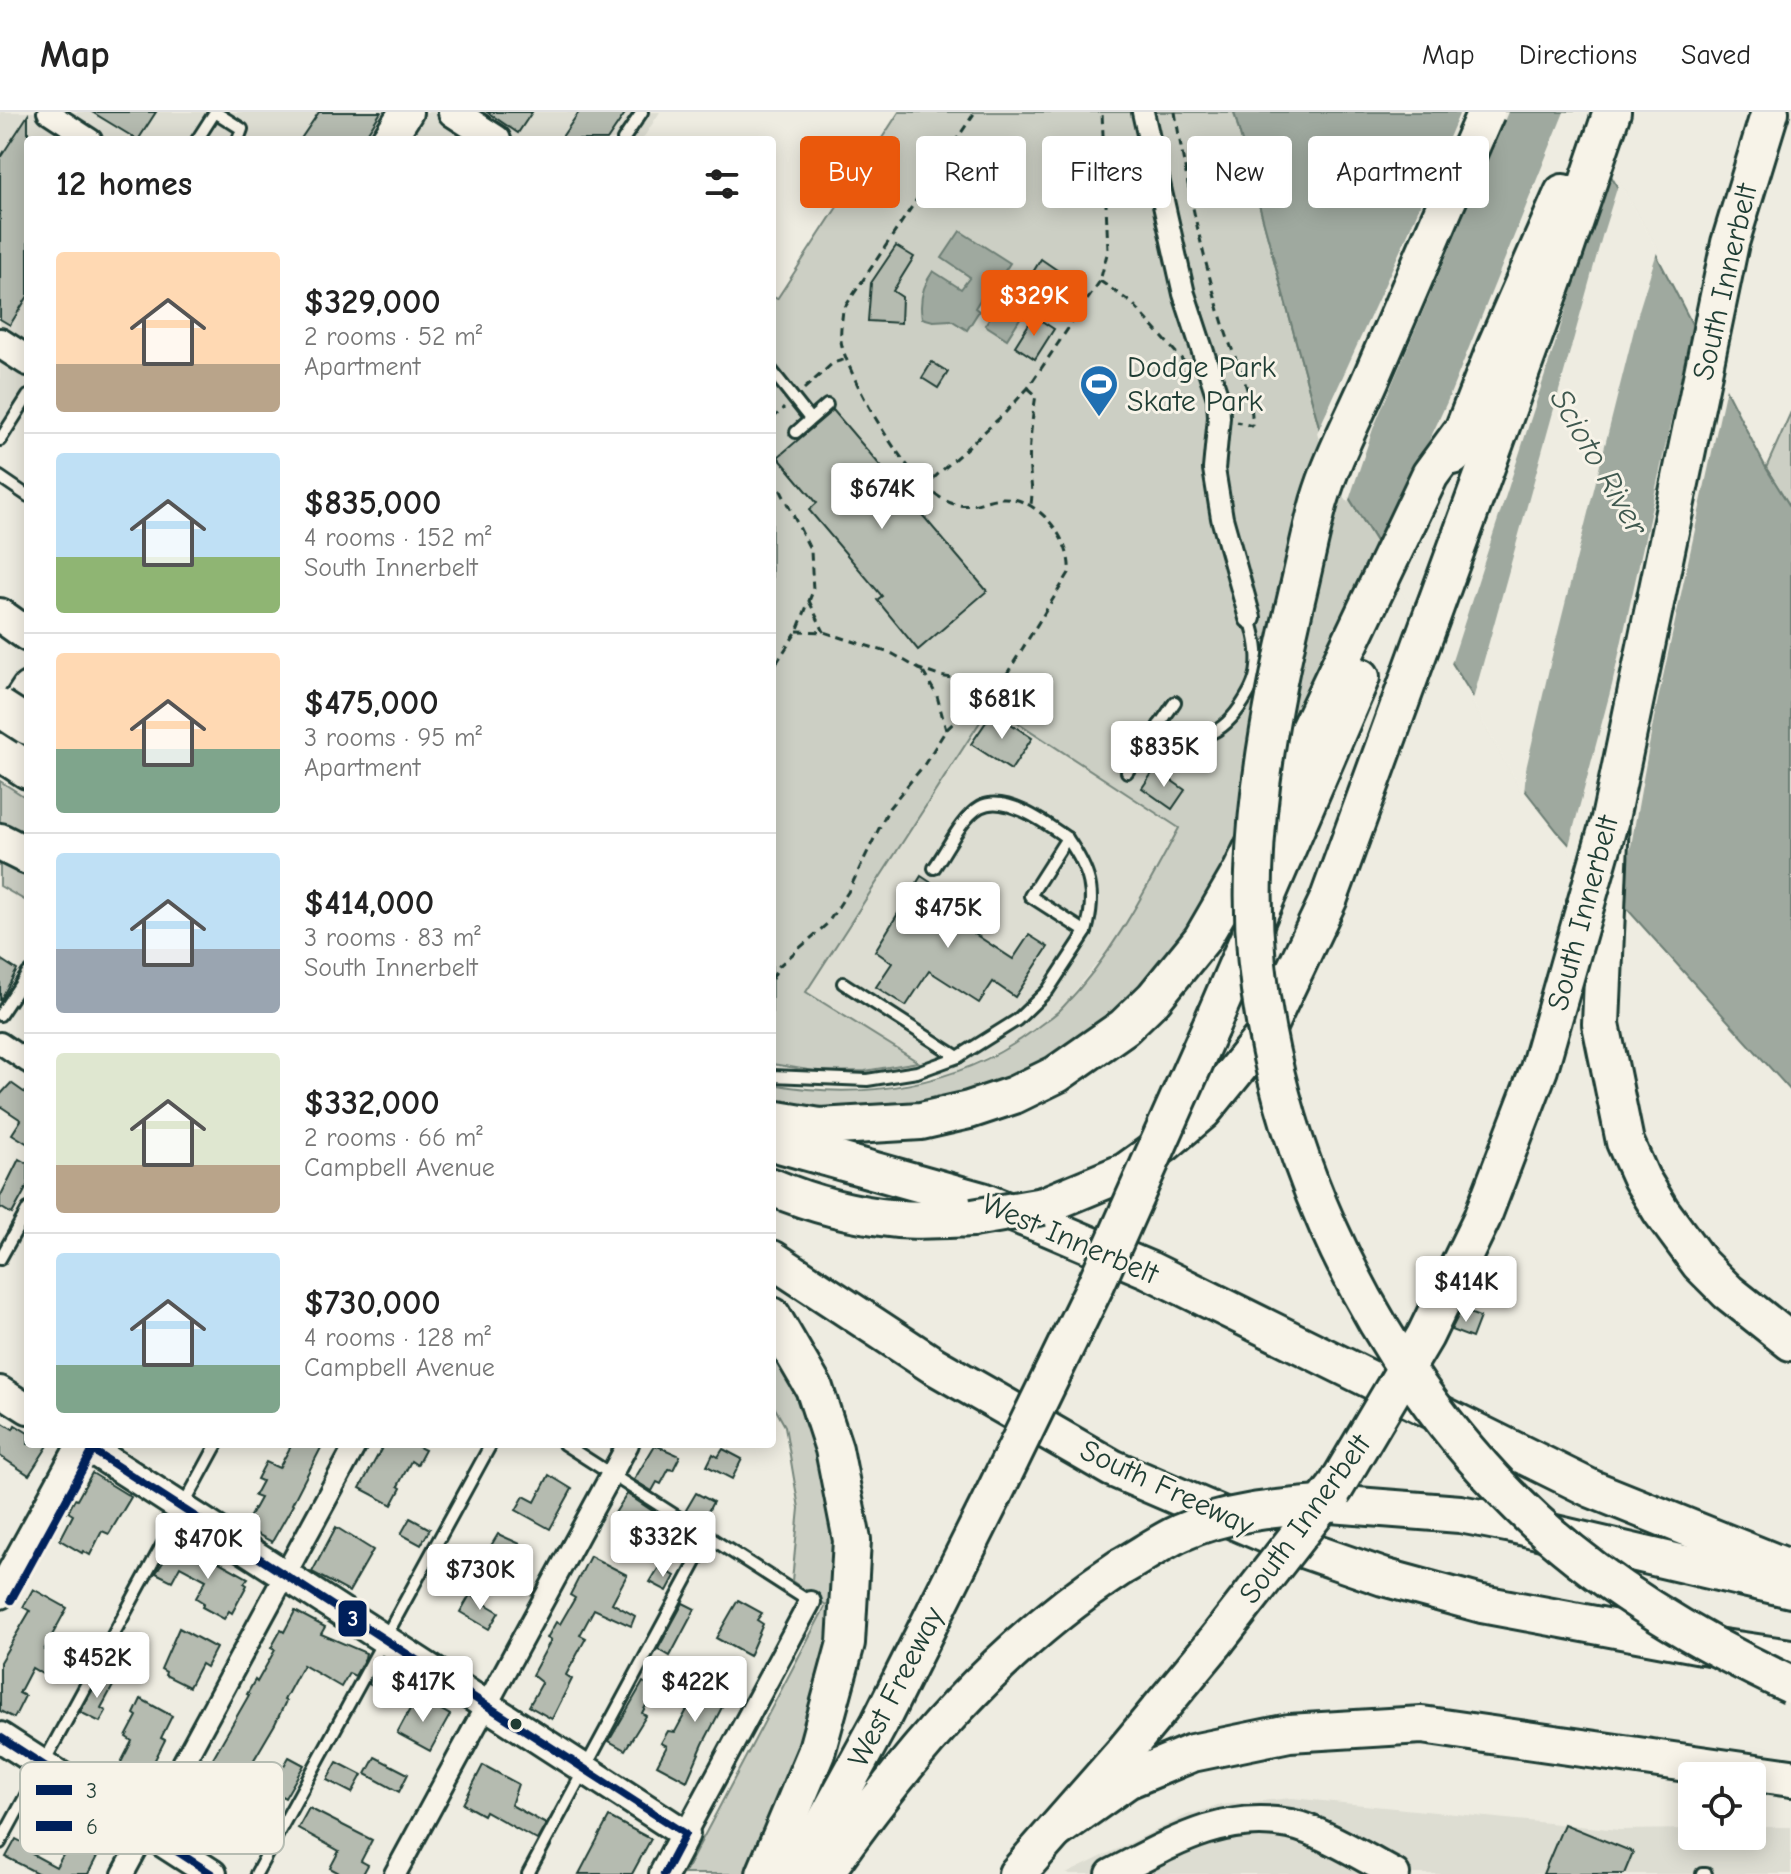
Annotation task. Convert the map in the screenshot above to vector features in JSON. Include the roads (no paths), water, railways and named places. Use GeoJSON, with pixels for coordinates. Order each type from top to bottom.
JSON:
{"type":"FeatureCollection","features":[{"type":"Feature","properties":{"kind":"highway"},"geometry":{"type":"LineString","coordinates":[[1486,112],[1320,499],[1281,661],[1259,795],[1254,876],[1256,936],[1271,1046],[1298,1149],[1318,1204],[1351,1276],[1387,1343],[1467,1449],[1536,1521],[1606,1579],[1679,1628],[1791,1685]]}},
{"type":"Feature","properties":{"kind":"highway"},"geometry":{"type":"LineString","coordinates":[[776,1120],[820,1127],[921,1121],[969,1110],[1014,1095],[1057,1074],[1124,1027],[1154,998],[1202,939],[1242,870],[1430,475],[1460,434],[1597,112]]}},
{"type":"Feature","properties":{"kind":"highway"},"geometry":{"type":"LineString","coordinates":[[776,1188],[860,1214],[900,1219],[973,1218],[1043,1206],[1125,1172],[1164,1144],[1203,1111],[1263,1037],[1329,898],[1563,256],[1612,112]]}},
{"type":"Feature","properties":{"kind":"highway","name":"South Innerbelt"},"geometry":{"type":"LineString","coordinates":[[1056,1830],[1216,1641],[1335,1488],[1425,1336],[1476,1231],[1539,1069],[1610,819],[1730,243],[1770,112]]}},
{"type":"Feature","properties":{"kind":"highway","name":"West Freeway"},"geometry":{"type":"LineString","coordinates":[[797,1874],[880,1722],[1096,1284],[1444,485],[1460,434]]}},
{"type":"Feature","properties":{"kind":"highway"},"geometry":{"type":"LineString","coordinates":[[0,708],[24,723]]}},
{"type":"Feature","properties":{"kind":"highway"},"geometry":{"type":"LineString","coordinates":[[0,752],[24,767]]}},
{"type":"Feature","properties":{"kind":"highway"},"geometry":{"type":"LineString","coordinates":[[1610,819],[1601,1024],[1625,1142],[1641,1178],[1661,1211],[1700,1264],[1728,1292],[1791,1342]]}},
{"type":"Feature","properties":{"kind":"highway"},"geometry":{"type":"LineString","coordinates":[[0,842],[24,854]]}},
{"type":"Feature","properties":{"kind":"highway","name":"West Innerbelt"},"geometry":{"type":"LineString","coordinates":[[776,1143],[982,1201],[1048,1227],[1149,1270],[1592,1489],[1791,1569]]}},
{"type":"Feature","properties":{"kind":"highway","name":"South Freeway"},"geometry":{"type":"LineString","coordinates":[[776,1262],[933,1365],[1112,1468],[1291,1545],[1383,1577],[1482,1604],[1702,1645],[1791,1658]]}},
{"type":"Feature","properties":{"kind":"highway"},"geometry":{"type":"LineString","coordinates":[[765,1874],[816,1753],[846,1643],[852,1540],[834,1449],[818,1399],[801,1362],[776,1322]]}},
{"type":"Feature","properties":{"kind":"highway"},"geometry":{"type":"LineString","coordinates":[[824,1874],[872,1805],[979,1681],[1074,1598],[1179,1533],[1222,1518],[1270,1508],[1331,1504],[1460,1514],[1791,1589]]}},
{"type":"Feature","properties":{"kind":"highway"},"geometry":{"type":"LineString","coordinates":[[1017,1874],[1056,1830],[1127,1780],[1192,1753],[1289,1733],[1422,1725],[1791,1778]]}},
{"type":"Feature","properties":{"kind":"main road"},"geometry":{"type":"LineString","coordinates":[[391,136],[406,112]]}},
{"type":"Feature","properties":{"kind":"main road"},"geometry":{"type":"LineString","coordinates":[[0,615],[24,632]]}},
{"type":"Feature","properties":{"kind":"main road"},"geometry":{"type":"LineString","coordinates":[[0,731],[24,695]]}},
{"type":"Feature","properties":{"kind":"street"},"geometry":{"type":"LineString","coordinates":[[48,112],[85,136]]}},
{"type":"Feature","properties":{"kind":"street"},"geometry":{"type":"LineString","coordinates":[[453,112],[490,136]]}},
{"type":"Feature","properties":{"kind":"street"},"geometry":{"type":"LineString","coordinates":[[1143,112],[1184,294],[1218,398],[1214,469],[1220,506],[1250,618]]}},
{"type":"Feature","properties":{"kind":"street"},"geometry":{"type":"LineString","coordinates":[[0,343],[24,358]]}},
{"type":"Feature","properties":{"kind":"street"},"geometry":{"type":"LineString","coordinates":[[0,1043],[24,1059]]}},
{"type":"Feature","properties":{"kind":"street"},"geometry":{"type":"LineString","coordinates":[[0,1391],[24,1406]]}},
{"type":"Feature","properties":{"kind":"street"},"geometry":{"type":"LineString","coordinates":[[0,1594],[80,1448]]}},
{"type":"Feature","properties":{"kind":"street"},"geometry":{"type":"LineString","coordinates":[[88,1448],[685,1834]]}},
{"type":"Feature","properties":{"kind":"street"},"geometry":{"type":"LineString","coordinates":[[184,1762],[354,1448]]}},
{"type":"Feature","properties":{"kind":"street"},"geometry":{"type":"LineString","coordinates":[[395,1874],[626,1448]]}},
{"type":"Feature","properties":{"kind":"street"},"geometry":{"type":"LineString","coordinates":[[664,1874],[810,1602]]}},
{"type":"Feature","properties":{"kind":"street"},"geometry":{"type":"LineString","coordinates":[[0,1737],[37,1762]]}},
{"type":"Feature","properties":{"kind":"street"},"geometry":{"type":"LineString","coordinates":[[1111,1874],[1209,1827],[1239,1821],[1293,1824],[1385,1871]]}},
{"type":"Feature","properties":{"kind":"street"},"geometry":{"type":"LineString","coordinates":[[123,1874],[134,1854]]}},
{"type":"Feature","properties":{"kind":"street"},"geometry":{"type":"LineString","coordinates":[[180,1854],[212,1874]]}},
{"type":"Feature","properties":{"kind":"lane"},"geometry":{"type":"LineString","coordinates":[[200,136],[215,112],[242,129],[239,136]]}},
{"type":"Feature","properties":{"kind":"lane"},"geometry":{"type":"LineString","coordinates":[[626,136],[642,112]]}},
{"type":"Feature","properties":{"kind":"lane"},"geometry":{"type":"LineString","coordinates":[[776,376],[810,419]]}},
{"type":"Feature","properties":{"kind":"lane"},"geometry":{"type":"LineString","coordinates":[[0,440],[24,402]]}},
{"type":"Feature","properties":{"kind":"lane"},"geometry":{"type":"LineString","coordinates":[[796,432],[827,405]]}},
{"type":"Feature","properties":{"kind":"lane"},"geometry":{"type":"LineString","coordinates":[[0,477],[24,493]]}},
{"type":"Feature","properties":{"kind":"lane"},"geometry":{"type":"LineString","coordinates":[[1159,725],[1176,735],[1206,736],[1221,729],[1234,715],[1250,692],[1257,670],[1257,641],[1250,618]]}},
{"type":"Feature","properties":{"kind":"lane"},"geometry":{"type":"LineString","coordinates":[[1127,772],[1175,702]]}},
{"type":"Feature","properties":{"kind":"lane"},"geometry":{"type":"LineString","coordinates":[[776,1076],[867,1080],[917,1072],[958,1057],[1017,1020],[1048,990],[1086,932],[1092,907],[1090,879],[1083,861],[1067,838],[1017,809],[992,803],[978,808],[934,868]]}},
{"type":"Feature","properties":{"kind":"lane"},"geometry":{"type":"LineString","coordinates":[[1067,838],[1030,896],[1086,932]]}},
{"type":"Feature","properties":{"kind":"lane"},"geometry":{"type":"LineString","coordinates":[[0,1015],[24,979]]}},
{"type":"Feature","properties":{"kind":"lane"},"geometry":{"type":"LineString","coordinates":[[843,983],[958,1057]]}},
{"type":"Feature","properties":{"kind":"lane"},"geometry":{"type":"LineString","coordinates":[[0,1259],[24,1216]]}},
{"type":"Feature","properties":{"kind":"lane"},"geometry":{"type":"LineString","coordinates":[[43,1762],[215,1448]]}},
{"type":"Feature","properties":{"kind":"lane"},"geometry":{"type":"LineString","coordinates":[[284,1822],[489,1448]]}},
{"type":"Feature","properties":{"kind":"lane"},"geometry":{"type":"LineString","coordinates":[[570,1448],[810,1602]]}},
{"type":"Feature","properties":{"kind":"lane"},"geometry":{"type":"LineString","coordinates":[[528,1874],[710,1536]]}},
{"type":"Feature","properties":{"kind":"lane"},"geometry":{"type":"LineString","coordinates":[[0,1843],[20,1805]]}},
{"type":"Feature","properties":{"kind":"lane"},"geometry":{"type":"LineString","coordinates":[[256,1874],[267,1854]]}},
{"type":"Feature","properties":{"kind":"water","name":"Scioto River"},"geometry":{"type":"Polygon","coordinates":[[[1234,112],[1574,112],[1655,252],[1766,468],[1791,508],[1791,1091],[1557,831],[1524,789],[1472,695],[1330,467],[1260,208],[1292,208],[1292,136],[1240,136],[1234,112]]]}},
{"type":"Feature","properties":{"kind":"water"},"geometry":{"type":"Polygon","coordinates":[[[960,231],[1010,263],[989,295],[985,292],[975,308],[979,311],[967,330],[951,320],[922,318],[921,312],[923,293],[933,271],[961,289],[970,277],[942,258],[960,231]]]}},
{"type":"Feature","properties":{"kind":"water"},"geometry":{"type":"Polygon","coordinates":[[[1003,299],[1024,312],[1007,339],[985,325],[993,305],[997,307],[1003,299]]]}},
{"type":"Feature","properties":{"kind":"place","name":"Dodge Park Skate Park"},"geometry":{"type":"Point","coordinates":[1099,418]}}]}
